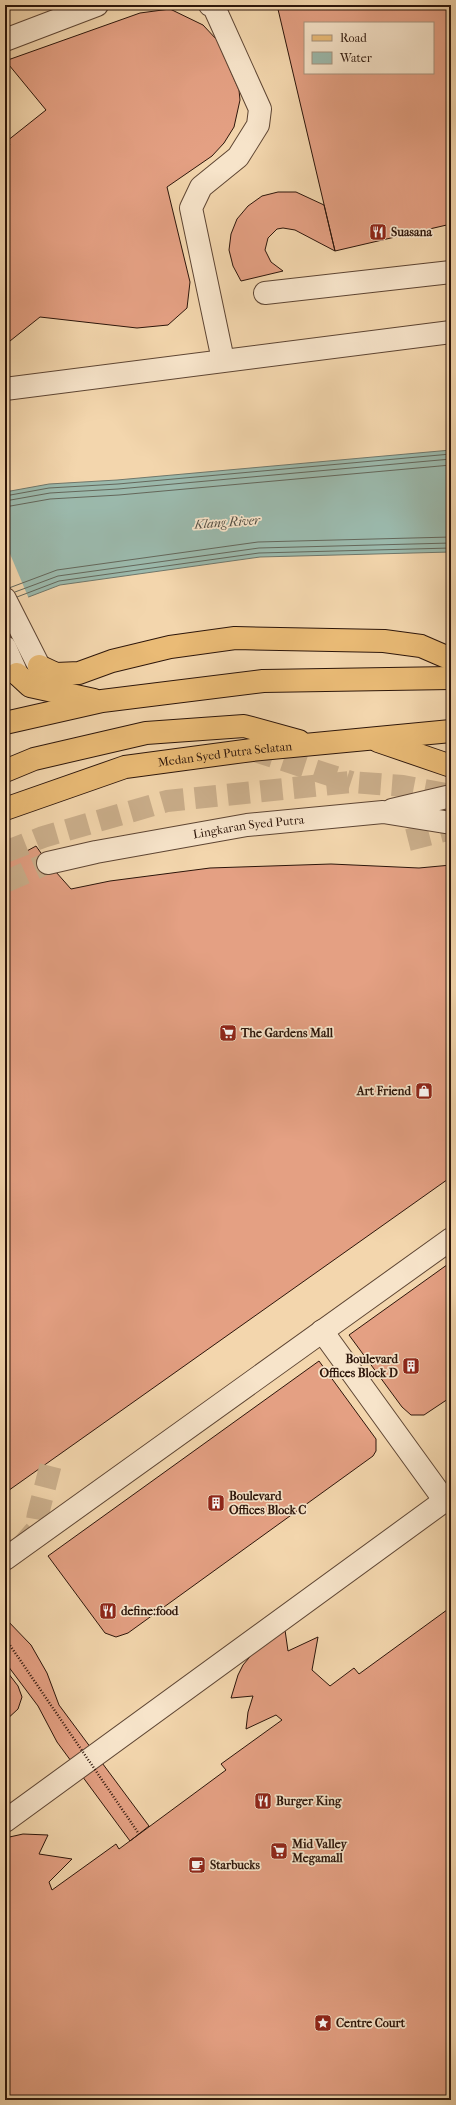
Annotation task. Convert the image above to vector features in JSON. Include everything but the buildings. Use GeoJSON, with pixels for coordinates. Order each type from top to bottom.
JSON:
{"type":"FeatureCollection","features":[{"type":"Feature","properties":{"kind":"main road"},"geometry":{"type":"LineString","coordinates":[[39,666],[56,674],[79,673],[112,661],[170,647],[235,638],[384,641],[421,646],[451,659]]}},
{"type":"Feature","properties":{"kind":"main road"},"geometry":{"type":"LineString","coordinates":[[17,674],[30,686],[102,701]]}},
{"type":"Feature","properties":{"kind":"main road"},"geometry":{"type":"LineString","coordinates":[[5,723],[102,701],[263,681],[451,678]]}},
{"type":"Feature","properties":{"kind":"main road"},"geometry":{"type":"LineString","coordinates":[[5,771],[34,759],[146,734],[244,726],[312,744]]}},
{"type":"Feature","properties":{"kind":"main road","name":"Medan Syed Putra Selatan"},"geometry":{"type":"LineString","coordinates":[[5,809],[125,767],[312,744],[451,731]]}},
{"type":"Feature","properties":{"kind":"main road"},"geometry":{"type":"LineString","coordinates":[[371,738],[451,766]]}},
{"type":"Feature","properties":{"kind":"street"},"geometry":{"type":"LineString","coordinates":[[5,40],[97,5]]}},
{"type":"Feature","properties":{"kind":"street"},"geometry":{"type":"LineString","coordinates":[[210,5],[214,7],[260,110],[258,125],[238,157],[202,187],[191,208],[223,360]]}},
{"type":"Feature","properties":{"kind":"street"},"geometry":{"type":"LineString","coordinates":[[265,293],[451,272]]}},
{"type":"Feature","properties":{"kind":"street"},"geometry":{"type":"LineString","coordinates":[[5,389],[451,332]]}},
{"type":"Feature","properties":{"kind":"street"},"geometry":{"type":"LineString","coordinates":[[5,599],[39,666]]}},
{"type":"Feature","properties":{"kind":"street"},"geometry":{"type":"LineString","coordinates":[[5,647],[17,674]]}},
{"type":"Feature","properties":{"kind":"street"},"geometry":{"type":"LineString","coordinates":[[383,812],[451,796]]}},
{"type":"Feature","properties":{"kind":"street","name":"Lingkaran Syed Putra"},"geometry":{"type":"LineString","coordinates":[[48,863],[96,852],[247,826],[383,812],[451,824]]}},
{"type":"Feature","properties":{"kind":"street"},"geometry":{"type":"LineString","coordinates":[[5,1559],[451,1239]]}},
{"type":"Feature","properties":{"kind":"street"},"geometry":{"type":"LineString","coordinates":[[5,1821],[448,1499],[322,1331]]}},
{"type":"Feature","properties":{"kind":"path"},"geometry":{"type":"LineString","coordinates":[[5,1638],[138,1834]]}},
{"type":"Feature","properties":{"kind":"water","name":"Klang River"},"geometry":{"type":"Polygon","coordinates":[[[451,450],[451,552],[260,557],[60,585],[5,606],[5,492],[49,484],[117,480],[451,450]]]}},
{"type":"Feature","properties":{"kind":"pier"},"geometry":{"type":"Polygon","coordinates":[[[5,542],[29,599],[5,608],[5,542]]]}},
{"type":"Feature","properties":{"kind":"tunnel"},"geometry":{"type":"LineString","coordinates":[[252,750],[351,782]]}},
{"type":"Feature","properties":{"kind":"tunnel"},"geometry":{"type":"LineString","coordinates":[[5,852],[43,837],[167,801],[351,782],[403,786],[451,795]]}},
{"type":"Feature","properties":{"kind":"tunnel"},"geometry":{"type":"LineString","coordinates":[[408,840],[451,829]]}},
{"type":"Feature","properties":{"kind":"tunnel"},"geometry":{"type":"LineString","coordinates":[[5,882],[48,863]]}},
{"type":"Feature","properties":{"kind":"tunnel"},"geometry":{"type":"LineString","coordinates":[[21,1547],[35,1531],[52,1460]]}},
{"type":"Feature","properties":{"kind":"place","name":"Suasana"},"geometry":{"type":"Point","coordinates":[378,232]}},
{"type":"Feature","properties":{"kind":"place","name":"The Gardens Mall"},"geometry":{"type":"Point","coordinates":[228,1033]}},
{"type":"Feature","properties":{"kind":"place","name":"Art Friend"},"geometry":{"type":"Point","coordinates":[424,1091]}},
{"type":"Feature","properties":{"kind":"place","name":"Boulevard Offices Block D"},"geometry":{"type":"Point","coordinates":[411,1366]}},
{"type":"Feature","properties":{"kind":"place","name":"Boulevard Offices Block C"},"geometry":{"type":"Point","coordinates":[216,1503]}},
{"type":"Feature","properties":{"kind":"place","name":"define:food"},"geometry":{"type":"Point","coordinates":[108,1611]}},
{"type":"Feature","properties":{"kind":"place","name":"Burger King"},"geometry":{"type":"Point","coordinates":[263,1801]}},
{"type":"Feature","properties":{"kind":"place","name":"Mid Valley Megamall"},"geometry":{"type":"Point","coordinates":[279,1851]}},
{"type":"Feature","properties":{"kind":"place","name":"Starbucks"},"geometry":{"type":"Point","coordinates":[197,1865]}},
{"type":"Feature","properties":{"kind":"place","name":"Centre Court"},"geometry":{"type":"Point","coordinates":[323,2023]}}]}
